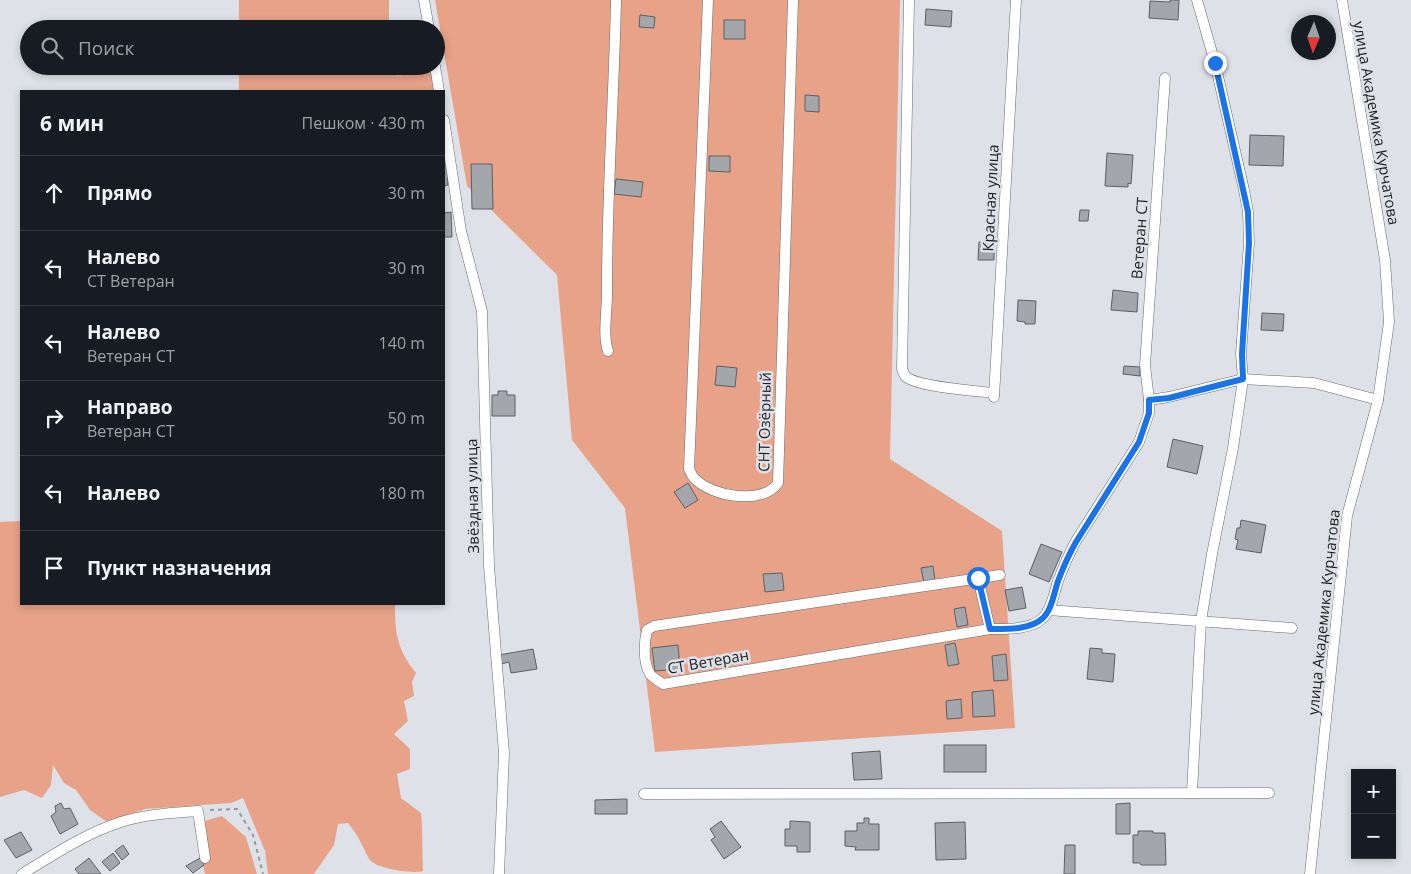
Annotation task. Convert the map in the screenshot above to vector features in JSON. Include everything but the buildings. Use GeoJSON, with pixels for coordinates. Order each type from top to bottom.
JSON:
{"type":"FeatureCollection","features":[{"type":"Feature","properties":{"kind":"street"},"geometry":{"type":"LineString","coordinates":[[424,0],[427,20]]}},
{"type":"Feature","properties":{"kind":"street"},"geometry":{"type":"LineString","coordinates":[[608,351],[606,343],[608,307],[607,222],[615,78],[616,0]]}},
{"type":"Feature","properties":{"kind":"street","name":"СНТ Озёрный"},"geometry":{"type":"LineString","coordinates":[[708,0],[689,469],[694,478],[706,487],[722,493],[742,496],[762,495],[773,490],[778,483],[793,0]]}},
{"type":"Feature","properties":{"kind":"street","name":"Красная улица"},"geometry":{"type":"LineString","coordinates":[[909,0],[902,369],[905,376],[914,380],[994,395],[1016,0]]}},
{"type":"Feature","properties":{"kind":"street"},"geometry":{"type":"LineString","coordinates":[[1192,792],[1201,622],[1233,448],[1243,379],[1242,354],[1249,243],[1248,212],[1215,63],[1197,0]]}},
{"type":"Feature","properties":{"kind":"street","name":"улица Академика Курчатова"},"geometry":{"type":"LineString","coordinates":[[1310,874],[1347,516],[1378,400],[1389,322],[1385,260],[1342,0]]}},
{"type":"Feature","properties":{"kind":"street"},"geometry":{"type":"LineString","coordinates":[[436,75],[439,90]]}},
{"type":"Feature","properties":{"kind":"street","name":"Ветеран СТ"},"geometry":{"type":"LineString","coordinates":[[1048,610],[1068,555],[1139,442],[1149,413],[1145,365],[1165,78]]}},
{"type":"Feature","properties":{"kind":"street","name":"Звёздная улица"},"geometry":{"type":"LineString","coordinates":[[445,126],[462,231],[482,311],[489,566],[504,753],[499,874]]}},
{"type":"Feature","properties":{"kind":"street"},"geometry":{"type":"LineString","coordinates":[[1149,400],[1169,398],[1243,379],[1314,383],[1378,400]]}},
{"type":"Feature","properties":{"kind":"street","name":"СТ Ветеран"},"geometry":{"type":"LineString","coordinates":[[1000,575],[654,626],[648,630],[645,638],[647,667],[651,676],[663,684],[990,629],[1013,629],[1032,624],[1042,618],[1048,610]]}},
{"type":"Feature","properties":{"kind":"street"},"geometry":{"type":"LineString","coordinates":[[978,578],[990,629]]}},
{"type":"Feature","properties":{"kind":"street"},"geometry":{"type":"LineString","coordinates":[[1048,610],[1292,628]]}},
{"type":"Feature","properties":{"kind":"street"},"geometry":{"type":"LineString","coordinates":[[644,794],[1270,793]]}},
{"type":"Feature","properties":{"kind":"street"},"geometry":{"type":"LineString","coordinates":[[22,874],[94,832],[121,822],[151,815],[198,811],[205,858]]}},
{"type":"Feature","properties":{"kind":"path"},"geometry":{"type":"LineString","coordinates":[[198,811],[237,809],[253,835],[264,874]]}},
{"type":"Feature","properties":{"kind":"shaded area"},"geometry":{"type":"Polygon","coordinates":[[[239,0],[389,0],[389,20],[239,20],[239,0]]]}},
{"type":"Feature","properties":{"kind":"shaded area"},"geometry":{"type":"Polygon","coordinates":[[[435,0],[900,0],[890,459],[1002,531],[1015,728],[655,752],[625,508],[572,440],[557,275],[467,186],[445,58],[445,20],[438,20],[435,0]]]}},
{"type":"Feature","properties":{"kind":"shaded area"},"geometry":{"type":"Polygon","coordinates":[[[239,75],[432,75],[435,90],[239,90],[239,75]]]}},
{"type":"Feature","properties":{"kind":"shaded area"},"geometry":{"type":"Polygon","coordinates":[[[20,521],[20,605],[395,605],[398,641],[416,673],[412,682],[414,696],[404,701],[408,721],[394,734],[410,749],[410,769],[397,774],[401,798],[421,813],[423,871],[396,870],[375,864],[371,861],[348,823],[338,824],[334,845],[314,874],[268,874],[265,851],[243,798],[231,803],[145,809],[107,822],[90,810],[76,790],[64,783],[53,765],[51,785],[42,798],[24,790],[0,797],[0,522],[20,521]]]}},
{"type":"Feature","properties":{"kind":"shaded area"},"geometry":{"type":"Polygon","coordinates":[[[222,816],[246,837],[257,874],[205,874],[194,824],[222,816]]]}},
{"type":"Feature","properties":{"kind":"route"},"geometry":{"type":"LineString","coordinates":[[978,578],[990,629],[1013,629],[1032,624],[1042,618],[1048,610],[1068,555],[1139,442],[1149,413],[1149,400],[1169,398],[1193,390],[1243,379],[1242,354],[1249,243],[1248,212],[1215,63]]}}]}
